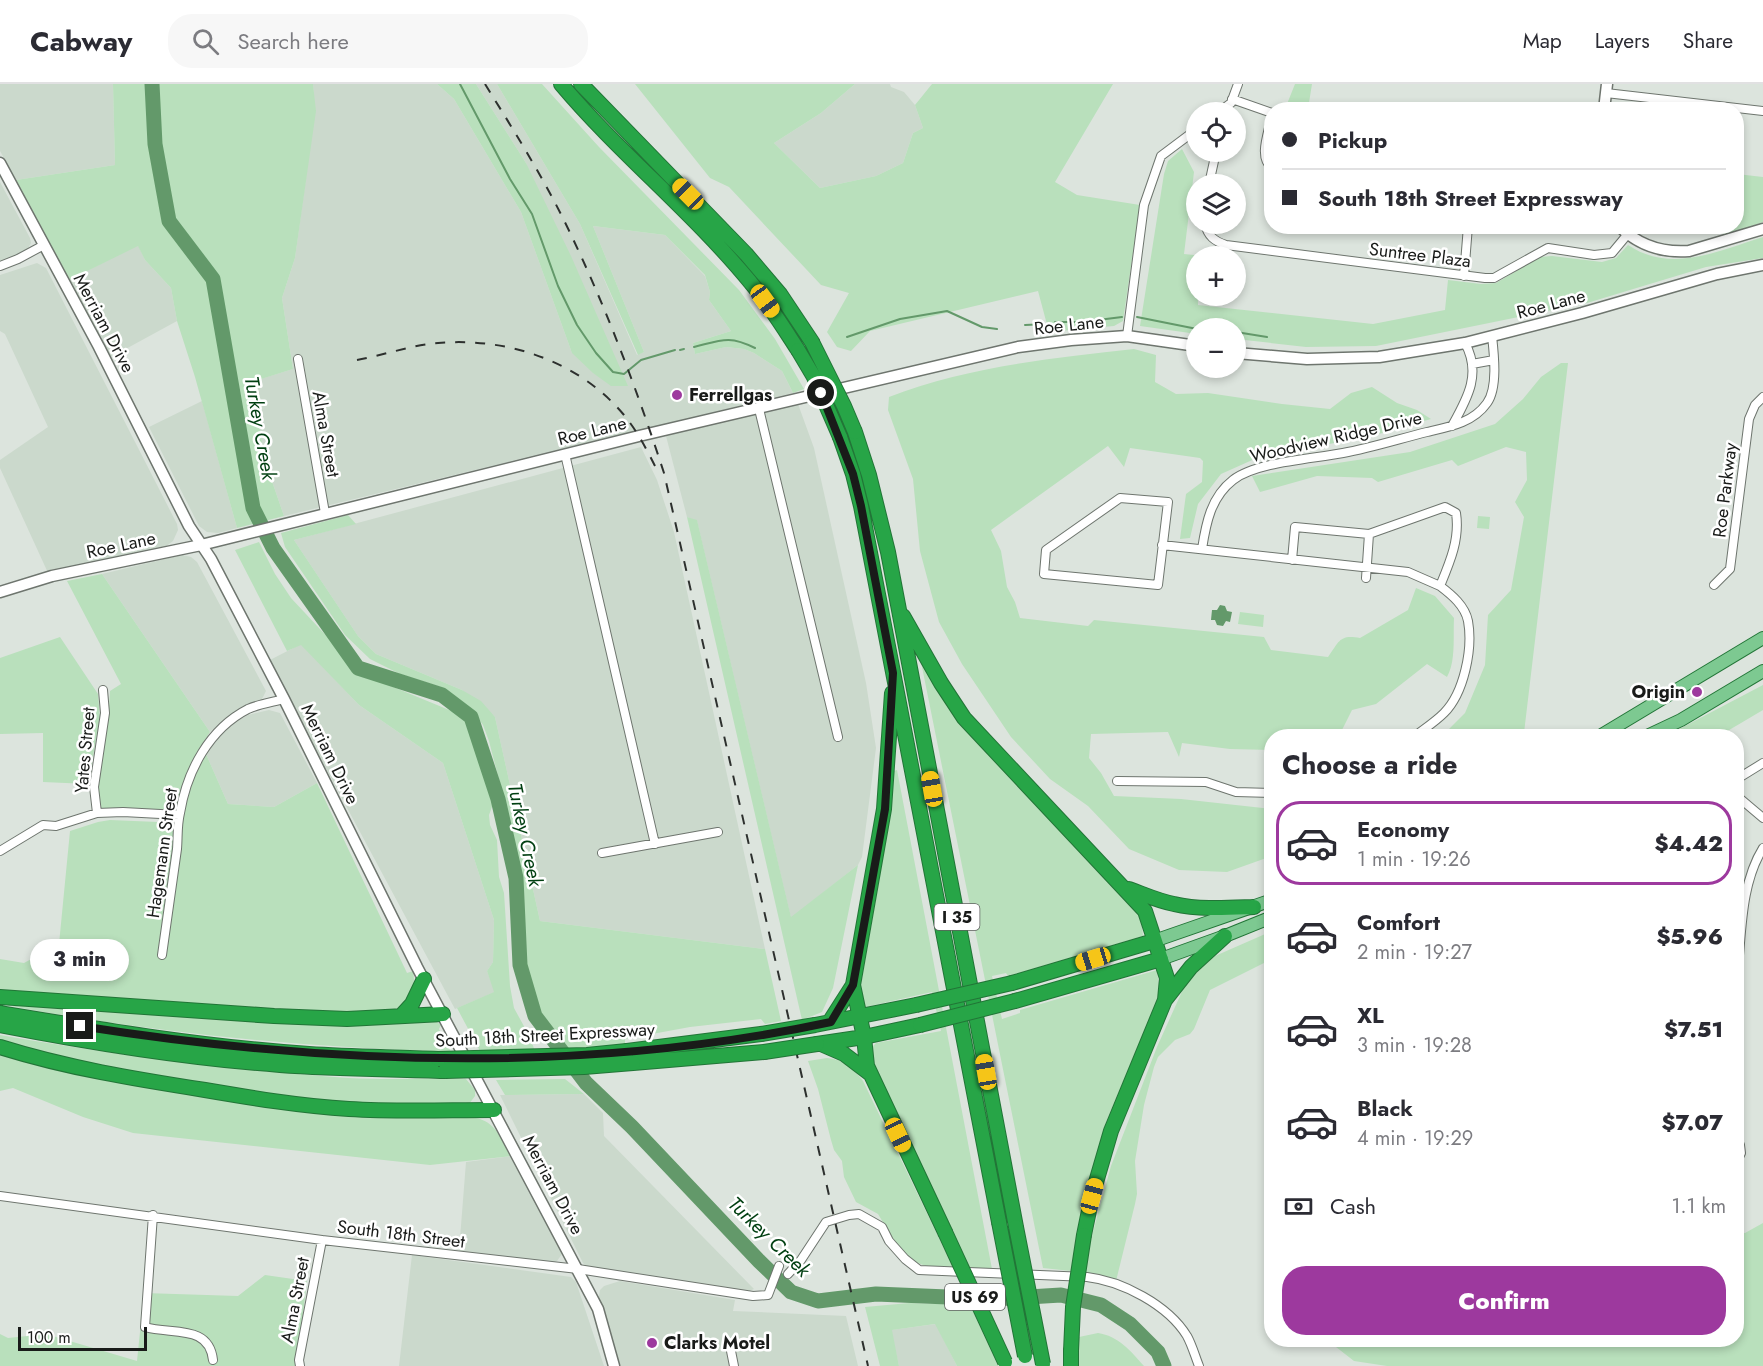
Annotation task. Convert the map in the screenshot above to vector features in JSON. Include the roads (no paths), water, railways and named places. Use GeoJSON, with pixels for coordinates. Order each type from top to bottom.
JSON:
{"type":"FeatureCollection","features":[{"type":"Feature","properties":{"kind":"highway","name":"I 35"},"geometry":{"type":"LineString","coordinates":[[561,84],[623,151],[733,262],[759,292],[798,350],[824,398],[840,437],[861,506],[1026,1361]]}},
{"type":"Feature","properties":{"kind":"highway","name":"I 35"},"geometry":{"type":"LineString","coordinates":[[581,84],[746,254],[780,294],[812,342],[855,432],[879,515],[898,607],[1043,1365]]}},
{"type":"Feature","properties":{"kind":"highway"},"geometry":{"type":"LineString","coordinates":[[898,607],[941,683],[964,718],[1060,823],[1145,911],[1167,978],[1165,1000]]}},
{"type":"Feature","properties":{"kind":"highway"},"geometry":{"type":"LineString","coordinates":[[870,1074],[865,1061],[864,1037],[853,985],[885,809],[893,673]]}},
{"type":"Feature","properties":{"kind":"highway"},"geometry":{"type":"LineString","coordinates":[[1124,888],[1189,907],[1209,909],[1254,907]]}},
{"type":"Feature","properties":{"kind":"highway"},"geometry":{"type":"LineString","coordinates":[[1071,1366],[1073,1307],[1084,1235],[1092,1196],[1111,1131],[1165,1000],[1191,967],[1225,936]]}},
{"type":"Feature","properties":{"kind":"highway","name":"South 18th Street Expressway"},"geometry":{"type":"LineString","coordinates":[[630,1057],[916,1005],[1012,983],[1154,941]]}},
{"type":"Feature","properties":{"kind":"highway","name":"South 18th Street Expressway"},"geometry":{"type":"LineString","coordinates":[[0,1025],[50,1035],[201,1057],[281,1065],[441,1065],[587,1055],[630,1057],[764,1052],[864,1037],[920,1024],[1015,1001],[1161,959]]}},
{"type":"Feature","properties":{"kind":"highway"},"geometry":{"type":"LineString","coordinates":[[401,1016],[412,1004],[424,979]]}},
{"type":"Feature","properties":{"kind":"highway"},"geometry":{"type":"LineString","coordinates":[[831,1022],[853,985]]}},
{"type":"Feature","properties":{"kind":"highway"},"geometry":{"type":"LineString","coordinates":[[0,997],[274,1016],[346,1018],[443,1014]]}},
{"type":"Feature","properties":{"kind":"highway","name":"South 18th Street Expressway"},"geometry":{"type":"LineString","coordinates":[[0,1013],[219,1045],[441,1065]]}},
{"type":"Feature","properties":{"kind":"highway","name":"US 69"},"geometry":{"type":"LineString","coordinates":[[819,1044],[844,1054],[870,1074],[1006,1364]]}},
{"type":"Feature","properties":{"kind":"highway"},"geometry":{"type":"LineString","coordinates":[[0,1047],[38,1059],[93,1071],[289,1103],[348,1109],[420,1112],[494,1110]]}},
{"type":"Feature","properties":{"kind":"main road"},"geometry":{"type":"LineString","coordinates":[[1612,729],[1763,638]]}},
{"type":"Feature","properties":{"kind":"main road"},"geometry":{"type":"LineString","coordinates":[[1662,729],[1681,720],[1763,670]]}},
{"type":"Feature","properties":{"kind":"main road"},"geometry":{"type":"LineString","coordinates":[[1154,941],[1264,903]]}},
{"type":"Feature","properties":{"kind":"main road"},"geometry":{"type":"LineString","coordinates":[[1161,959],[1264,920]]}},
{"type":"Feature","properties":{"kind":"street"},"geometry":{"type":"LineString","coordinates":[[1238,84],[1232,101],[1264,111]]}},
{"type":"Feature","properties":{"kind":"street"},"geometry":{"type":"LineString","coordinates":[[1607,88],[1702,102]]}},
{"type":"Feature","properties":{"kind":"street"},"geometry":{"type":"LineString","coordinates":[[1744,108],[1763,111]]}},
{"type":"Feature","properties":{"kind":"street"},"geometry":{"type":"LineString","coordinates":[[1127,336],[1144,206],[1161,156],[1186,137]]}},
{"type":"Feature","properties":{"kind":"street","name":"Merriam Drive"},"geometry":{"type":"LineString","coordinates":[[0,163],[99,347],[189,526],[211,559],[424,979],[578,1269],[598,1309],[614,1366]]}},
{"type":"Feature","properties":{"kind":"street"},"geometry":{"type":"LineString","coordinates":[[1628,234],[1652,248],[1682,252],[1763,229]]}},
{"type":"Feature","properties":{"kind":"street","name":"Suntree Plaza"},"geometry":{"type":"LineString","coordinates":[[1209,234],[1214,241],[1226,245],[1494,278],[1548,248],[1603,255],[1612,253],[1622,234]]}},
{"type":"Feature","properties":{"kind":"street"},"geometry":{"type":"LineString","coordinates":[[1464,276],[1467,234]]}},
{"type":"Feature","properties":{"kind":"street"},"geometry":{"type":"LineString","coordinates":[[0,266],[44,245]]}},
{"type":"Feature","properties":{"kind":"street","name":"Roe Lane"},"geometry":{"type":"LineString","coordinates":[[1246,354],[1307,359],[1378,357],[1465,343],[1717,274],[1763,265]]}},
{"type":"Feature","properties":{"kind":"street","name":"Roe Lane"},"geometry":{"type":"LineString","coordinates":[[0,592],[52,576],[201,545],[565,454],[1018,347],[1127,336],[1186,344]]}},
{"type":"Feature","properties":{"kind":"street","name":"Woodview Ridge Drive"},"geometry":{"type":"LineString","coordinates":[[1202,549],[1211,508],[1222,491],[1233,480],[1248,471],[1346,453],[1452,426],[1473,418],[1489,402],[1494,382],[1492,336]]}},
{"type":"Feature","properties":{"kind":"street"},"geometry":{"type":"LineString","coordinates":[[1452,426],[1470,394],[1473,372],[1469,348],[1465,343]]}},
{"type":"Feature","properties":{"kind":"street","name":"Alma Street"},"geometry":{"type":"LineString","coordinates":[[298,359],[325,513]]}},
{"type":"Feature","properties":{"kind":"street"},"geometry":{"type":"LineString","coordinates":[[1472,364],[1494,360]]}},
{"type":"Feature","properties":{"kind":"street","name":"Roe Parkway"},"geometry":{"type":"LineString","coordinates":[[1714,585],[1730,569],[1749,419],[1755,405],[1763,397]]}},
{"type":"Feature","properties":{"kind":"street"},"geometry":{"type":"LineString","coordinates":[[759,409],[838,737]]}},
{"type":"Feature","properties":{"kind":"street"},"geometry":{"type":"LineString","coordinates":[[565,454],[655,844]]}},
{"type":"Feature","properties":{"kind":"street"},"geometry":{"type":"LineString","coordinates":[[1120,498],[1168,502],[1162,545],[1158,585],[1044,574],[1047,550],[1120,498]]}},
{"type":"Feature","properties":{"kind":"street"},"geometry":{"type":"LineString","coordinates":[[1292,560],[1295,527],[1369,534],[1445,507],[1456,513],[1458,524],[1454,552],[1440,586]]}},
{"type":"Feature","properties":{"kind":"street"},"geometry":{"type":"LineString","coordinates":[[1366,578],[1369,534]]}},
{"type":"Feature","properties":{"kind":"street"},"geometry":{"type":"LineString","coordinates":[[1162,545],[1408,572],[1440,586],[1456,598],[1468,620],[1469,647],[1465,678],[1446,712],[1424,729]]}},
{"type":"Feature","properties":{"kind":"street","name":"Yates Street"},"geometry":{"type":"LineString","coordinates":[[97,813],[94,787],[105,713],[103,690]]}},
{"type":"Feature","properties":{"kind":"street","name":"Hagemann Street"},"geometry":{"type":"LineString","coordinates":[[162,955],[179,815],[184,791],[194,764],[208,742],[226,724],[249,708],[284,699]]}},
{"type":"Feature","properties":{"kind":"street"},"geometry":{"type":"LineString","coordinates":[[1744,775],[1763,763]]}},
{"type":"Feature","properties":{"kind":"street"},"geometry":{"type":"LineString","coordinates":[[1117,782],[1206,782],[1236,792],[1264,793]]}},
{"type":"Feature","properties":{"kind":"street"},"geometry":{"type":"LineString","coordinates":[[1744,802],[1763,818]]}},
{"type":"Feature","properties":{"kind":"street"},"geometry":{"type":"LineString","coordinates":[[0,851],[44,825],[56,826],[97,813],[179,815]]}},
{"type":"Feature","properties":{"kind":"street"},"geometry":{"type":"LineString","coordinates":[[602,853],[718,832]]}},
{"type":"Feature","properties":{"kind":"street"},"geometry":{"type":"LineString","coordinates":[[1744,897],[1749,878],[1763,848]]}},
{"type":"Feature","properties":{"kind":"street","name":"South 18th Street"},"geometry":{"type":"LineString","coordinates":[[0,1196],[153,1215],[322,1240],[578,1269],[753,1296],[768,1295],[779,1266]]}},
{"type":"Feature","properties":{"kind":"street"},"geometry":{"type":"LineString","coordinates":[[153,1215],[145,1327],[200,1336],[208,1343],[213,1360]]}},
{"type":"Feature","properties":{"kind":"street"},"geometry":{"type":"LineString","coordinates":[[788,1274],[801,1260],[826,1222],[849,1215],[859,1215],[882,1227],[889,1241],[905,1259],[919,1270],[1093,1278],[1114,1283],[1136,1293],[1165,1312],[1185,1332],[1199,1366]]}},
{"type":"Feature","properties":{"kind":"street","name":"Alma Street"},"geometry":{"type":"LineString","coordinates":[[300,1366],[299,1360],[322,1240]]}},
{"type":"Feature","properties":{"kind":"street"},"geometry":{"type":"LineString","coordinates":[[731,1351],[734,1366]]}},
{"type":"Feature","properties":{"kind":"waterway","name":"Turkey Creek"},"geometry":{"type":"LineString","coordinates":[[152,84],[155,144],[169,221],[213,279],[253,508],[273,548],[358,668],[442,695],[471,717],[498,799],[516,878],[520,965],[535,1016],[586,1083],[632,1127],[791,1292],[818,1301],[876,1294],[995,1299],[1061,1295],[1101,1305],[1130,1324],[1158,1352],[1164,1366]]}},
{"type":"Feature","properties":{"kind":"waterway"},"geometry":{"type":"LineString","coordinates":[[460,84],[510,179],[532,214],[558,286],[577,325],[596,353],[613,372],[624,374],[641,360],[675,350]]}},
{"type":"Feature","properties":{"kind":"waterway"},"geometry":{"type":"LineString","coordinates":[[847,337],[900,319],[947,311],[982,327],[997,329]]}},
{"type":"Feature","properties":{"kind":"waterway"},"geometry":{"type":"LineString","coordinates":[[1055,322],[1082,322],[1122,317]]}},
{"type":"Feature","properties":{"kind":"waterway"},"geometry":{"type":"LineString","coordinates":[[1137,317],[1186,327]]}},
{"type":"Feature","properties":{"kind":"waterway"},"geometry":{"type":"LineString","coordinates":[[1025,325],[1047,324]]}},
{"type":"Feature","properties":{"kind":"waterway"},"geometry":{"type":"LineString","coordinates":[[1246,334],[1267,337]]}},
{"type":"Feature","properties":{"kind":"waterway"},"geometry":{"type":"LineString","coordinates":[[694,347],[732,340],[755,348]]}},
{"type":"Feature","properties":{"kind":"waterway"},"geometry":{"type":"LineString","coordinates":[[680,350],[684,349]]}},
{"type":"Feature","properties":{"kind":"railway"},"geometry":{"type":"LineString","coordinates":[[485,84],[542,179],[599,296],[644,413],[664,473],[868,1366]]}},
{"type":"Feature","properties":{"kind":"railway"},"geometry":{"type":"LineString","coordinates":[[357,360],[428,344],[464,342],[490,344],[540,356],[586,380],[606,396],[633,427],[655,466]]}},
{"type":"Feature","properties":{"kind":"place","name":"Ferrellgas"},"geometry":{"type":"Point","coordinates":[677,395]}},
{"type":"Feature","properties":{"kind":"place","name":"Origin"},"geometry":{"type":"Point","coordinates":[1697,692]}},
{"type":"Feature","properties":{"kind":"place","name":"Clarks Motel"},"geometry":{"type":"Point","coordinates":[652,1343]}}]}
